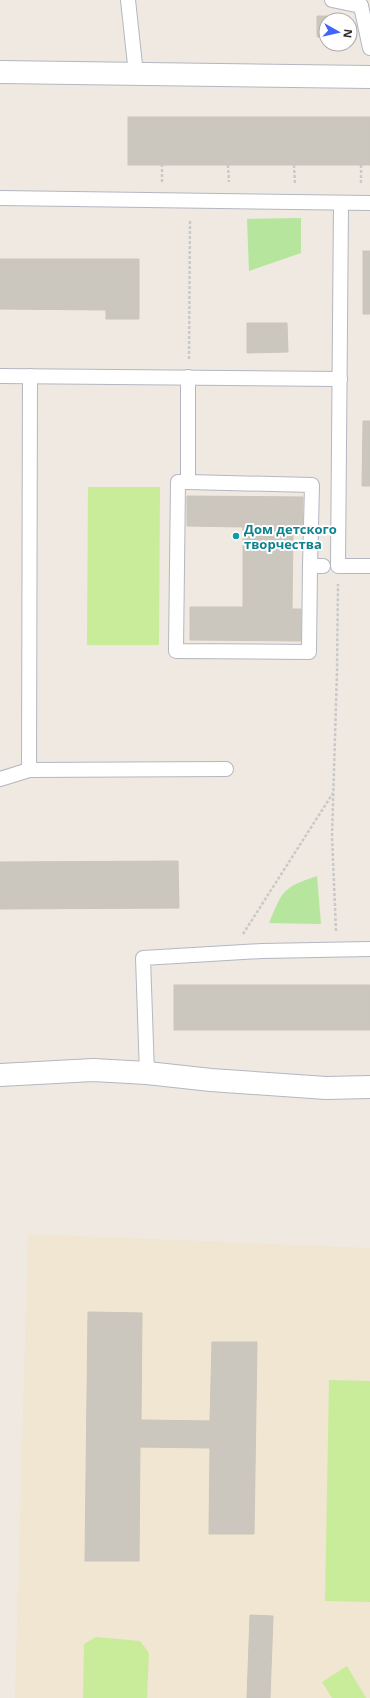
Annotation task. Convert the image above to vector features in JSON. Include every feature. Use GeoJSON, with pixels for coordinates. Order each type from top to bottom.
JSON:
{"type":"FeatureCollection","features":[{"type":"Feature","properties":{"kind":"street"},"geometry":{"type":"LineString","coordinates":[[0,72],[370,77]]}},
{"type":"Feature","properties":{"kind":"street"},"geometry":{"type":"LineString","coordinates":[[0,1075],[93,1070],[326,1088],[370,1087]]}},
{"type":"Feature","properties":{"kind":"lane"},"geometry":{"type":"LineString","coordinates":[[128,0],[136,74]]}},
{"type":"Feature","properties":{"kind":"lane"},"geometry":{"type":"LineString","coordinates":[[332,0],[360,3],[370,48]]}},
{"type":"Feature","properties":{"kind":"lane"},"geometry":{"type":"LineString","coordinates":[[0,198],[370,204]]}},
{"type":"Feature","properties":{"kind":"lane"},"geometry":{"type":"LineString","coordinates":[[341,204],[338,566],[370,566]]}},
{"type":"Feature","properties":{"kind":"lane"},"geometry":{"type":"LineString","coordinates":[[0,376],[340,379]]}},
{"type":"Feature","properties":{"kind":"lane"},"geometry":{"type":"LineString","coordinates":[[28,770],[30,376]]}},
{"type":"Feature","properties":{"kind":"lane"},"geometry":{"type":"LineString","coordinates":[[188,378],[188,482]]}},
{"type":"Feature","properties":{"kind":"lane"},"geometry":{"type":"LineString","coordinates":[[178,482],[188,482],[312,484],[316,566],[309,652],[176,650],[178,482]]}},
{"type":"Feature","properties":{"kind":"lane"},"geometry":{"type":"LineString","coordinates":[[0,779],[28,770],[226,769]]}},
{"type":"Feature","properties":{"kind":"lane"},"geometry":{"type":"LineString","coordinates":[[147,1073],[143,958],[230,953],[370,949]]}},
{"type":"Feature","properties":{"kind":"path"},"geometry":{"type":"LineString","coordinates":[[188,378],[191,201]]}},
{"type":"Feature","properties":{"kind":"path"},"geometry":{"type":"LineString","coordinates":[[337,949],[332,836],[337,671],[338,566]]}},
{"type":"Feature","properties":{"kind":"path"},"geometry":{"type":"LineString","coordinates":[[230,953],[334,793]]}},
{"type":"Feature","properties":{"kind":"shaded area"},"geometry":{"type":"Polygon","coordinates":[[[28,1234],[370,1248],[370,1698],[15,1698],[28,1234]]]}},
{"type":"Feature","properties":{"kind":"green space"},"geometry":{"type":"Polygon","coordinates":[[[301,218],[301,253],[249,271],[247,219],[301,218]]]}},
{"type":"Feature","properties":{"kind":"green space"},"geometry":{"type":"Polygon","coordinates":[[[88,487],[160,487],[159,645],[87,645],[88,487]]]}},
{"type":"Feature","properties":{"kind":"green space"},"geometry":{"type":"Polygon","coordinates":[[[317,876],[321,924],[269,923],[277,903],[290,887],[317,876]]]}},
{"type":"Feature","properties":{"kind":"green space"},"geometry":{"type":"Polygon","coordinates":[[[329,1380],[370,1381],[370,1602],[325,1601],[329,1380]]]}},
{"type":"Feature","properties":{"kind":"green space"},"geometry":{"type":"Polygon","coordinates":[[[96,1637],[140,1641],[149,1653],[147,1698],[83,1698],[84,1644],[96,1637]]]}},
{"type":"Feature","properties":{"kind":"green space"},"geometry":{"type":"Polygon","coordinates":[[[347,1666],[366,1698],[332,1698],[322,1682],[347,1666]]]}},
{"type":"Feature","properties":{"kind":"building"},"geometry":{"type":"Polygon","coordinates":[[[317,16],[318,16],[318,37],[317,16]]]}},
{"type":"Feature","properties":{"kind":"building"},"geometry":{"type":"Polygon","coordinates":[[[128,117],[370,117],[370,165],[128,165],[128,117]]]}},
{"type":"Feature","properties":{"kind":"building"},"geometry":{"type":"Polygon","coordinates":[[[363,251],[370,251],[370,314],[363,314],[363,251]]]}},
{"type":"Feature","properties":{"kind":"building"},"geometry":{"type":"Polygon","coordinates":[[[0,259],[139,259],[139,319],[106,319],[106,310],[0,309],[0,259]]]}},
{"type":"Feature","properties":{"kind":"building"},"geometry":{"type":"Polygon","coordinates":[[[247,323],[287,323],[288,352],[247,353],[247,323]]]}},
{"type":"Feature","properties":{"kind":"building"},"geometry":{"type":"Polygon","coordinates":[[[363,421],[370,421],[370,486],[362,486],[363,421]]]}},
{"type":"Feature","properties":{"kind":"building"},"geometry":{"type":"Polygon","coordinates":[[[187,496],[303,497],[302,535],[293,534],[292,609],[301,609],[301,641],[190,640],[190,607],[243,607],[243,527],[187,526],[187,496]]]}},
{"type":"Feature","properties":{"kind":"building"},"geometry":{"type":"Polygon","coordinates":[[[178,861],[179,908],[0,909],[0,862],[178,861]]]}},
{"type":"Feature","properties":{"kind":"building"},"geometry":{"type":"Polygon","coordinates":[[[174,985],[370,985],[370,1030],[174,1030],[174,985]]]}},
{"type":"Feature","properties":{"kind":"building"},"geometry":{"type":"Polygon","coordinates":[[[88,1312],[142,1313],[141,1420],[210,1421],[212,1342],[257,1342],[254,1534],[209,1534],[210,1448],[140,1447],[139,1561],[85,1561],[88,1312]]]}},
{"type":"Feature","properties":{"kind":"building"},"geometry":{"type":"Polygon","coordinates":[[[250,1615],[273,1616],[270,1698],[247,1698],[250,1615]]]}},
{"type":"Feature","properties":{"kind":"place","name":"Дом детского творчества"},"geometry":{"type":"Point","coordinates":[236,536]}}]}
